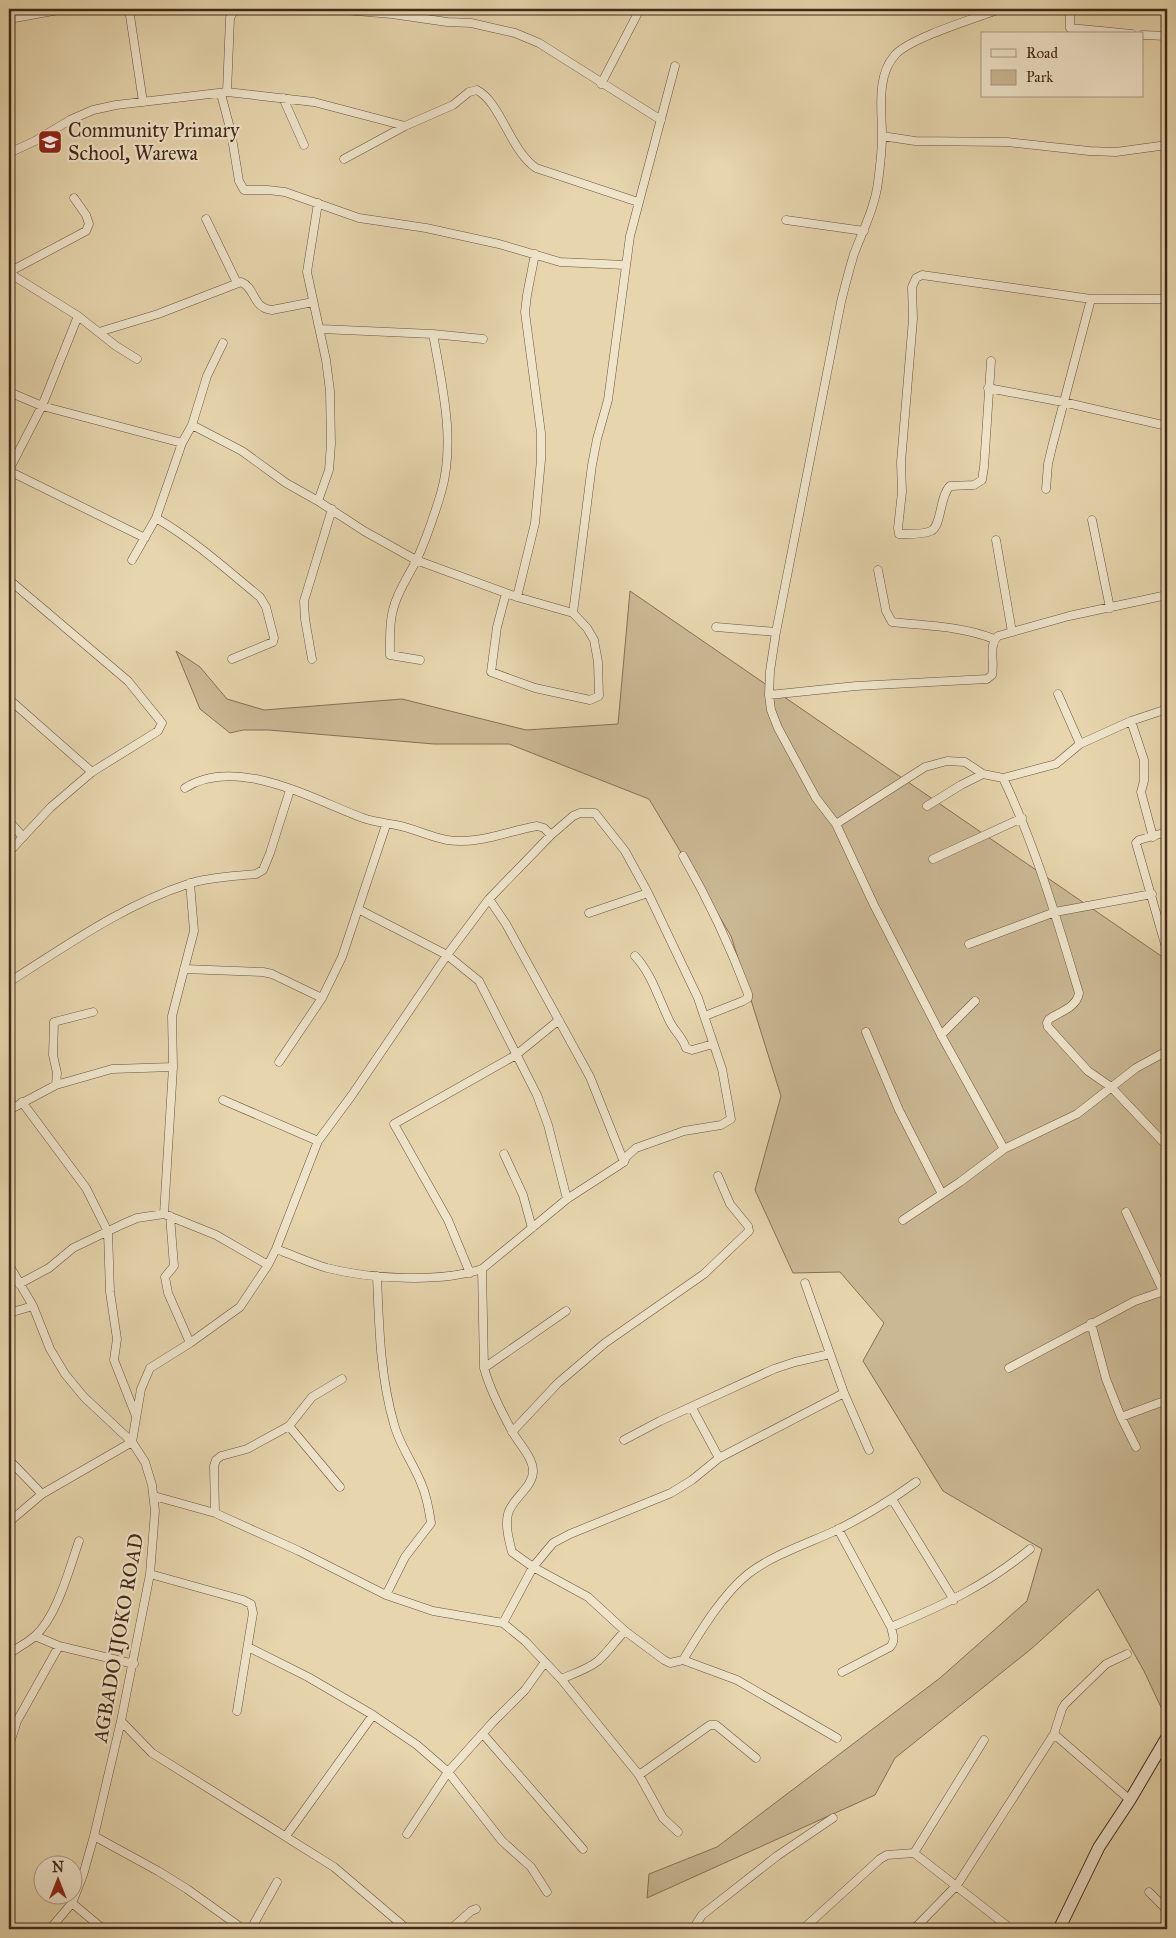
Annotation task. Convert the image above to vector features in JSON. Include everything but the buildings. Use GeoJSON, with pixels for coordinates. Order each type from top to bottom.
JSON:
{"type":"FeatureCollection","features":[{"type":"Feature","properties":{"kind":"main road"},"geometry":{"type":"LineString","coordinates":[[1060,1929],[1099,1847],[1130,1800],[1167,1737]]}},
{"type":"Feature","properties":{"kind":"street"},"geometry":{"type":"LineString","coordinates":[[9,19],[64,9]]}},
{"type":"Feature","properties":{"kind":"street"},"geometry":{"type":"LineString","coordinates":[[129,9],[143,102]]}},
{"type":"Feature","properties":{"kind":"street"},"geometry":{"type":"LineString","coordinates":[[235,9],[230,18],[224,93],[239,180],[244,190],[285,192],[359,218],[426,228],[535,254],[560,262],[625,265]]}},
{"type":"Feature","properties":{"kind":"street"},"geometry":{"type":"LineString","coordinates":[[332,9],[393,11],[515,33],[539,43],[601,84],[661,120]]}},
{"type":"Feature","properties":{"kind":"street"},"geometry":{"type":"LineString","coordinates":[[601,84],[640,9]]}},
{"type":"Feature","properties":{"kind":"street"},"geometry":{"type":"LineString","coordinates":[[1000,9],[938,33],[897,53],[888,64],[880,109],[882,136],[878,182],[839,310],[776,632],[770,671],[769,695],[774,719],[788,749],[816,798],[836,824],[874,905],[941,1035],[1004,1148]]}},
{"type":"Feature","properties":{"kind":"street"},"geometry":{"type":"LineString","coordinates":[[1070,9],[1070,28],[1111,32]]}},
{"type":"Feature","properties":{"kind":"street"},"geometry":{"type":"LineString","coordinates":[[1144,35],[1167,36]]}},
{"type":"Feature","properties":{"kind":"street"},"geometry":{"type":"LineString","coordinates":[[573,613],[594,456],[608,400],[625,265],[632,225],[675,66]]}},
{"type":"Feature","properties":{"kind":"street"},"geometry":{"type":"LineString","coordinates":[[344,159],[405,126],[453,105],[469,92],[477,90],[483,93],[491,104],[522,156],[536,168],[638,202]]}},
{"type":"Feature","properties":{"kind":"street"},"geometry":{"type":"LineString","coordinates":[[9,153],[70,120],[93,110],[224,93],[314,102],[405,126]]}},
{"type":"Feature","properties":{"kind":"street"},"geometry":{"type":"LineString","coordinates":[[283,98],[304,145]]}},
{"type":"Feature","properties":{"kind":"street"},"geometry":{"type":"LineString","coordinates":[[882,136],[916,141],[1007,142],[1116,152],[1167,145]]}},
{"type":"Feature","properties":{"kind":"street"},"geometry":{"type":"LineString","coordinates":[[74,198],[89,224],[86,231],[9,272],[78,316],[116,346],[137,359]]}},
{"type":"Feature","properties":{"kind":"street"},"geometry":{"type":"LineString","coordinates":[[318,203],[307,272],[321,329],[326,360],[330,391],[331,444],[329,470],[318,501]]}},
{"type":"Feature","properties":{"kind":"street"},"geometry":{"type":"LineString","coordinates":[[206,219],[236,283]]}},
{"type":"Feature","properties":{"kind":"street"},"geometry":{"type":"LineString","coordinates":[[786,220],[864,231]]}},
{"type":"Feature","properties":{"kind":"street"},"geometry":{"type":"LineString","coordinates":[[517,597],[535,523],[542,460],[541,433],[525,312],[526,295],[535,254]]}},
{"type":"Feature","properties":{"kind":"street"},"geometry":{"type":"LineString","coordinates":[[990,362],[982,480],[974,485],[950,486],[946,490],[937,525],[933,530],[924,533],[900,534],[898,528],[902,492],[901,462],[913,319],[912,287],[916,278],[922,275],[1091,299],[1167,299]]}},
{"type":"Feature","properties":{"kind":"street"},"geometry":{"type":"LineString","coordinates":[[99,332],[158,314],[236,283],[246,284],[260,306],[266,309],[272,310],[313,302]]}},
{"type":"Feature","properties":{"kind":"street"},"geometry":{"type":"LineString","coordinates":[[1046,489],[1048,464],[1091,299]]}},
{"type":"Feature","properties":{"kind":"street"},"geometry":{"type":"LineString","coordinates":[[78,316],[42,406],[9,470],[145,538]]}},
{"type":"Feature","properties":{"kind":"street"},"geometry":{"type":"LineString","coordinates":[[321,329],[433,334],[482,339]]}},
{"type":"Feature","properties":{"kind":"street"},"geometry":{"type":"LineString","coordinates":[[420,660],[390,655],[392,611],[398,594],[416,560],[441,492],[445,471],[445,407],[433,334]]}},
{"type":"Feature","properties":{"kind":"street"},"geometry":{"type":"LineString","coordinates":[[132,560],[156,518],[182,443],[192,425],[207,376],[223,343]]}},
{"type":"Feature","properties":{"kind":"street"},"geometry":{"type":"LineString","coordinates":[[988,388],[1063,402],[1167,426]]}},
{"type":"Feature","properties":{"kind":"street"},"geometry":{"type":"LineString","coordinates":[[9,392],[42,406],[182,443]]}},
{"type":"Feature","properties":{"kind":"street"},"geometry":{"type":"LineString","coordinates":[[192,425],[242,451],[286,484],[332,509],[364,531],[416,560],[517,597],[573,613],[587,628],[594,640],[600,689],[599,696],[590,700],[535,688],[491,672],[498,627],[506,593]]}},
{"type":"Feature","properties":{"kind":"street"},"geometry":{"type":"LineString","coordinates":[[312,658],[305,619],[304,601],[332,509]]}},
{"type":"Feature","properties":{"kind":"street"},"geometry":{"type":"LineString","coordinates":[[156,518],[174,528],[195,544],[260,597],[266,607],[274,638],[272,642],[232,659]]}},
{"type":"Feature","properties":{"kind":"street"},"geometry":{"type":"LineString","coordinates":[[1092,520],[1110,608]]}},
{"type":"Feature","properties":{"kind":"street"},"geometry":{"type":"LineString","coordinates":[[996,540],[1012,632]]}},
{"type":"Feature","properties":{"kind":"street"},"geometry":{"type":"LineString","coordinates":[[878,570],[886,611],[892,622],[956,628],[994,639]]}},
{"type":"Feature","properties":{"kind":"street"},"geometry":{"type":"LineString","coordinates":[[9,580],[128,681],[162,723],[158,731],[92,772],[52,806],[9,852]]}},
{"type":"Feature","properties":{"kind":"street"},"geometry":{"type":"LineString","coordinates":[[769,695],[856,686],[987,679],[992,675],[994,666],[992,646],[994,639],[998,636],[1069,616],[1167,595]]}},
{"type":"Feature","properties":{"kind":"street"},"geometry":{"type":"LineString","coordinates":[[716,626],[776,632]]}},
{"type":"Feature","properties":{"kind":"street"},"geometry":{"type":"LineString","coordinates":[[1058,694],[1080,744]]}},
{"type":"Feature","properties":{"kind":"street"},"geometry":{"type":"LineString","coordinates":[[9,699],[92,772]]}},
{"type":"Feature","properties":{"kind":"street"},"geometry":{"type":"LineString","coordinates":[[836,824],[925,767],[947,761],[965,762],[983,774],[1003,778],[1056,764],[1080,744],[1131,721],[1167,709]]}},
{"type":"Feature","properties":{"kind":"street"},"geometry":{"type":"LineString","coordinates":[[1131,721],[1144,760],[1144,781],[1141,792],[1153,837]]}},
{"type":"Feature","properties":{"kind":"street"},"geometry":{"type":"LineString","coordinates":[[927,806],[983,774]]}},
{"type":"Feature","properties":{"kind":"street"},"geometry":{"type":"LineString","coordinates":[[185,788],[203,779],[228,776],[247,777],[290,790],[365,819],[396,825],[446,840],[478,840],[537,826],[544,828],[551,835]]}},
{"type":"Feature","properties":{"kind":"street"},"geometry":{"type":"LineString","coordinates":[[1003,778],[1022,818],[1055,912],[1079,993],[1078,999],[1074,1004],[1049,1018],[1047,1022],[1048,1027],[1088,1071],[1111,1087],[1167,1146]]}},
{"type":"Feature","properties":{"kind":"street"},"geometry":{"type":"LineString","coordinates":[[9,982],[122,912],[190,883],[256,874],[262,870],[270,854],[290,790]]}},
{"type":"Feature","properties":{"kind":"street"},"geometry":{"type":"LineString","coordinates":[[9,1522],[42,1494],[132,1442],[141,1389],[150,1368],[190,1343],[240,1306],[268,1265],[276,1249],[318,1142],[489,899],[551,835],[573,816],[580,813],[595,813],[625,851],[648,893],[698,998],[722,1069],[731,1119],[721,1125],[684,1131],[636,1148],[626,1157],[624,1162],[567,1199],[482,1269],[470,1273],[421,1278],[377,1276],[326,1268],[276,1249]]}},
{"type":"Feature","properties":{"kind":"street"},"geometry":{"type":"LineString","coordinates":[[934,859],[1022,818]]}},
{"type":"Feature","properties":{"kind":"street"},"geometry":{"type":"LineString","coordinates":[[9,822],[23,837]]}},
{"type":"Feature","properties":{"kind":"street"},"geometry":{"type":"LineString","coordinates":[[279,1062],[322,998],[342,957],[386,824]]}},
{"type":"Feature","properties":{"kind":"street"},"geometry":{"type":"LineString","coordinates":[[1167,832],[1139,840],[1136,844],[1167,951]]}},
{"type":"Feature","properties":{"kind":"street"},"geometry":{"type":"LineString","coordinates":[[684,856],[711,906],[732,952],[748,994],[748,998],[744,1001],[705,1016]]}},
{"type":"Feature","properties":{"kind":"street"},"geometry":{"type":"LineString","coordinates":[[190,883],[194,931],[172,1016],[173,1067],[167,1215],[174,1266],[165,1277],[168,1292],[190,1343]]}},
{"type":"Feature","properties":{"kind":"street"},"geometry":{"type":"LineString","coordinates":[[589,913],[648,893]]}},
{"type":"Feature","properties":{"kind":"street"},"geometry":{"type":"LineString","coordinates":[[969,944],[1055,912],[1152,894]]}},
{"type":"Feature","properties":{"kind":"street"},"geometry":{"type":"LineString","coordinates":[[489,899],[506,924],[594,1085],[624,1162]]}},
{"type":"Feature","properties":{"kind":"street"},"geometry":{"type":"LineString","coordinates":[[358,909],[448,955],[478,981],[537,1095],[543,1110],[567,1199]]}},
{"type":"Feature","properties":{"kind":"street"},"geometry":{"type":"LineString","coordinates":[[635,956],[644,966],[671,1024],[683,1038],[686,1048],[692,1050],[713,1044]]}},
{"type":"Feature","properties":{"kind":"street"},"geometry":{"type":"LineString","coordinates":[[184,969],[264,972],[322,998]]}},
{"type":"Feature","properties":{"kind":"street"},"geometry":{"type":"LineString","coordinates":[[941,1035],[975,1001]]}},
{"type":"Feature","properties":{"kind":"street"},"geometry":{"type":"LineString","coordinates":[[56,1085],[57,1073],[53,1055],[54,1022],[93,1012]]}},
{"type":"Feature","properties":{"kind":"street"},"geometry":{"type":"LineString","coordinates":[[470,1273],[448,1220],[394,1124],[516,1055],[559,1020]]}},
{"type":"Feature","properties":{"kind":"street"},"geometry":{"type":"LineString","coordinates":[[866,1032],[899,1110],[942,1194]]}},
{"type":"Feature","properties":{"kind":"street"},"geometry":{"type":"LineString","coordinates":[[903,1220],[1004,1148],[1077,1114],[1136,1068],[1167,1050]]}},
{"type":"Feature","properties":{"kind":"street"},"geometry":{"type":"LineString","coordinates":[[10,1107],[56,1085],[112,1069],[173,1067]]}},
{"type":"Feature","properties":{"kind":"street"},"geometry":{"type":"LineString","coordinates":[[223,1100],[318,1142]]}},
{"type":"Feature","properties":{"kind":"street"},"geometry":{"type":"LineString","coordinates":[[22,1102],[86,1188],[108,1232],[110,1292],[117,1340],[114,1360],[136,1416]]}},
{"type":"Feature","properties":{"kind":"street"},"geometry":{"type":"LineString","coordinates":[[504,1154],[523,1195],[532,1228]]}},
{"type":"Feature","properties":{"kind":"street"},"geometry":{"type":"LineString","coordinates":[[512,1432],[558,1383],[605,1342],[704,1274],[749,1231],[748,1226],[730,1204],[718,1176]]}},
{"type":"Feature","properties":{"kind":"street"},"geometry":{"type":"LineString","coordinates":[[1009,1368],[1135,1301],[1165,1290],[1126,1212]]}},
{"type":"Feature","properties":{"kind":"street"},"geometry":{"type":"LineString","coordinates":[[19,1284],[49,1268],[73,1248],[137,1218],[167,1215],[216,1235],[268,1265]]}},
{"type":"Feature","properties":{"kind":"street","name":"AGBADO IJOKO ROAD"},"geometry":{"type":"LineString","coordinates":[[9,1265],[33,1306],[50,1349],[64,1374],[84,1397],[132,1442],[147,1468],[154,1496],[155,1523],[150,1574],[134,1664],[94,1836],[82,1878]]}},
{"type":"Feature","properties":{"kind":"street"},"geometry":{"type":"LineString","coordinates":[[482,1269],[484,1368],[488,1383],[512,1432],[532,1463],[533,1472],[530,1482],[508,1512],[507,1526],[512,1552],[534,1567],[588,1597],[625,1632],[664,1660],[670,1662],[683,1660],[737,1680],[837,1738]]}},
{"type":"Feature","properties":{"kind":"street"},"geometry":{"type":"LineString","coordinates":[[377,1276],[379,1332],[386,1389],[394,1426],[428,1500],[431,1523],[405,1557],[386,1595]]}},
{"type":"Feature","properties":{"kind":"street"},"geometry":{"type":"LineString","coordinates":[[805,1283],[844,1393],[869,1450]]}},
{"type":"Feature","properties":{"kind":"street"},"geometry":{"type":"LineString","coordinates":[[9,1313],[33,1306]]}},
{"type":"Feature","properties":{"kind":"street"},"geometry":{"type":"LineString","coordinates":[[484,1368],[566,1311]]}},
{"type":"Feature","properties":{"kind":"street"},"geometry":{"type":"LineString","coordinates":[[1091,1324],[1106,1379],[1121,1417],[1136,1447]]}},
{"type":"Feature","properties":{"kind":"street"},"geometry":{"type":"LineString","coordinates":[[624,1440],[660,1421],[774,1369],[830,1354]]}},
{"type":"Feature","properties":{"kind":"street"},"geometry":{"type":"LineString","coordinates":[[214,1513],[214,1466],[216,1460],[221,1456],[247,1449],[289,1426],[312,1397],[342,1379]]}},
{"type":"Feature","properties":{"kind":"street"},"geometry":{"type":"LineString","coordinates":[[503,1623],[534,1567],[553,1543],[570,1534],[671,1493],[692,1480],[719,1458],[844,1393]]}},
{"type":"Feature","properties":{"kind":"street"},"geometry":{"type":"LineString","coordinates":[[1121,1417],[1167,1400]]}},
{"type":"Feature","properties":{"kind":"street"},"geometry":{"type":"LineString","coordinates":[[692,1408],[719,1458]]}},
{"type":"Feature","properties":{"kind":"street"},"geometry":{"type":"LineString","coordinates":[[289,1426],[340,1487]]}},
{"type":"Feature","properties":{"kind":"street"},"geometry":{"type":"LineString","coordinates":[[9,1460],[42,1494]]}},
{"type":"Feature","properties":{"kind":"street"},"geometry":{"type":"LineString","coordinates":[[683,1660],[700,1633],[730,1593],[748,1574],[794,1548],[838,1529],[892,1499],[916,1482]]}},
{"type":"Feature","properties":{"kind":"street"},"geometry":{"type":"LineString","coordinates":[[154,1496],[214,1513],[299,1551],[386,1595],[433,1610],[503,1623],[525,1641],[561,1679],[639,1775],[663,1818],[678,1832]]}},
{"type":"Feature","properties":{"kind":"street"},"geometry":{"type":"LineString","coordinates":[[892,1499],[954,1600]]}},
{"type":"Feature","properties":{"kind":"street"},"geometry":{"type":"LineString","coordinates":[[838,1529],[891,1627],[894,1638],[894,1643],[890,1647],[842,1672]]}},
{"type":"Feature","properties":{"kind":"street"},"geometry":{"type":"LineString","coordinates":[[9,1654],[35,1636],[60,1598],[79,1541]]}},
{"type":"Feature","properties":{"kind":"street"},"geometry":{"type":"LineString","coordinates":[[891,1627],[954,1600],[998,1575],[1030,1549]]}},
{"type":"Feature","properties":{"kind":"street"},"geometry":{"type":"LineString","coordinates":[[150,1574],[243,1600],[250,1604],[253,1613],[237,1711]]}},
{"type":"Feature","properties":{"kind":"street"},"geometry":{"type":"LineString","coordinates":[[561,1679],[596,1662],[608,1650],[611,1644],[625,1632]]}},
{"type":"Feature","properties":{"kind":"street"},"geometry":{"type":"LineString","coordinates":[[35,1636],[60,1646],[134,1664]]}},
{"type":"Feature","properties":{"kind":"street"},"geometry":{"type":"LineString","coordinates":[[9,1746],[17,1721],[60,1646]]}},
{"type":"Feature","properties":{"kind":"street"},"geometry":{"type":"LineString","coordinates":[[248,1647],[299,1672],[373,1715],[417,1745],[448,1772],[502,1841],[531,1867],[547,1892]]}},
{"type":"Feature","properties":{"kind":"street"},"geometry":{"type":"LineString","coordinates":[[914,1929],[957,1885],[1054,1734],[1065,1704],[1106,1664],[1127,1654]]}},
{"type":"Feature","properties":{"kind":"street"},"geometry":{"type":"LineString","coordinates":[[407,1834],[448,1772],[525,1690],[545,1662]]}},
{"type":"Feature","properties":{"kind":"street"},"geometry":{"type":"LineString","coordinates":[[286,1836],[373,1715]]}},
{"type":"Feature","properties":{"kind":"street"},"geometry":{"type":"LineString","coordinates":[[121,1721],[152,1752],[334,1867],[407,1929]]}},
{"type":"Feature","properties":{"kind":"street"},"geometry":{"type":"LineString","coordinates":[[639,1775],[710,1725],[716,1725],[756,1758]]}},
{"type":"Feature","properties":{"kind":"street"},"geometry":{"type":"LineString","coordinates":[[483,1734],[583,1849]]}},
{"type":"Feature","properties":{"kind":"street"},"geometry":{"type":"LineString","coordinates":[[1054,1734],[1130,1800]]}},
{"type":"Feature","properties":{"kind":"street"},"geometry":{"type":"LineString","coordinates":[[914,1853],[984,1740]]}},
{"type":"Feature","properties":{"kind":"street"},"geometry":{"type":"LineString","coordinates":[[692,1929],[702,1914],[777,1856],[833,1818]]}},
{"type":"Feature","properties":{"kind":"street"},"geometry":{"type":"LineString","coordinates":[[94,1836],[173,1880],[243,1929]]}},
{"type":"Feature","properties":{"kind":"street"},"geometry":{"type":"LineString","coordinates":[[803,1929],[880,1859],[887,1855],[914,1853],[957,1885],[1001,1926],[1011,1929]]}},
{"type":"Feature","properties":{"kind":"street"},"geometry":{"type":"LineString","coordinates":[[251,1929],[277,1882]]}},
{"type":"Feature","properties":{"kind":"street"},"geometry":{"type":"LineString","coordinates":[[1149,1892],[1167,1910]]}},
{"type":"Feature","properties":{"kind":"street","name":"AGBADO IJOKO ROAD"},"geometry":{"type":"LineString","coordinates":[[50,1929],[69,1906]]}},
{"type":"Feature","properties":{"kind":"street"},"geometry":{"type":"LineString","coordinates":[[76,1906],[103,1929]]}},
{"type":"Feature","properties":{"kind":"street"},"geometry":{"type":"LineString","coordinates":[[451,1929],[471,1911],[476,1909]]}},
{"type":"Feature","properties":{"kind":"green space"},"geometry":{"type":"Polygon","coordinates":[[[630,591],[1167,960],[1167,1720],[1144,1671],[1098,1589],[1031,1649],[895,1758],[875,1795],[647,1898],[649,1874],[717,1847],[940,1678],[1027,1601],[1042,1549],[943,1491],[863,1361],[884,1323],[840,1272],[793,1273],[755,1190],[781,1096],[731,936],[649,799],[509,744],[434,744],[269,730],[243,730],[230,733],[200,709],[176,651],[200,667],[227,699],[264,710],[402,699],[526,730],[618,724],[630,591]]]}},
{"type":"Feature","properties":{"kind":"place","name":"Community Primary School, Warewa"},"geometry":{"type":"Point","coordinates":[50,142]}}]}
